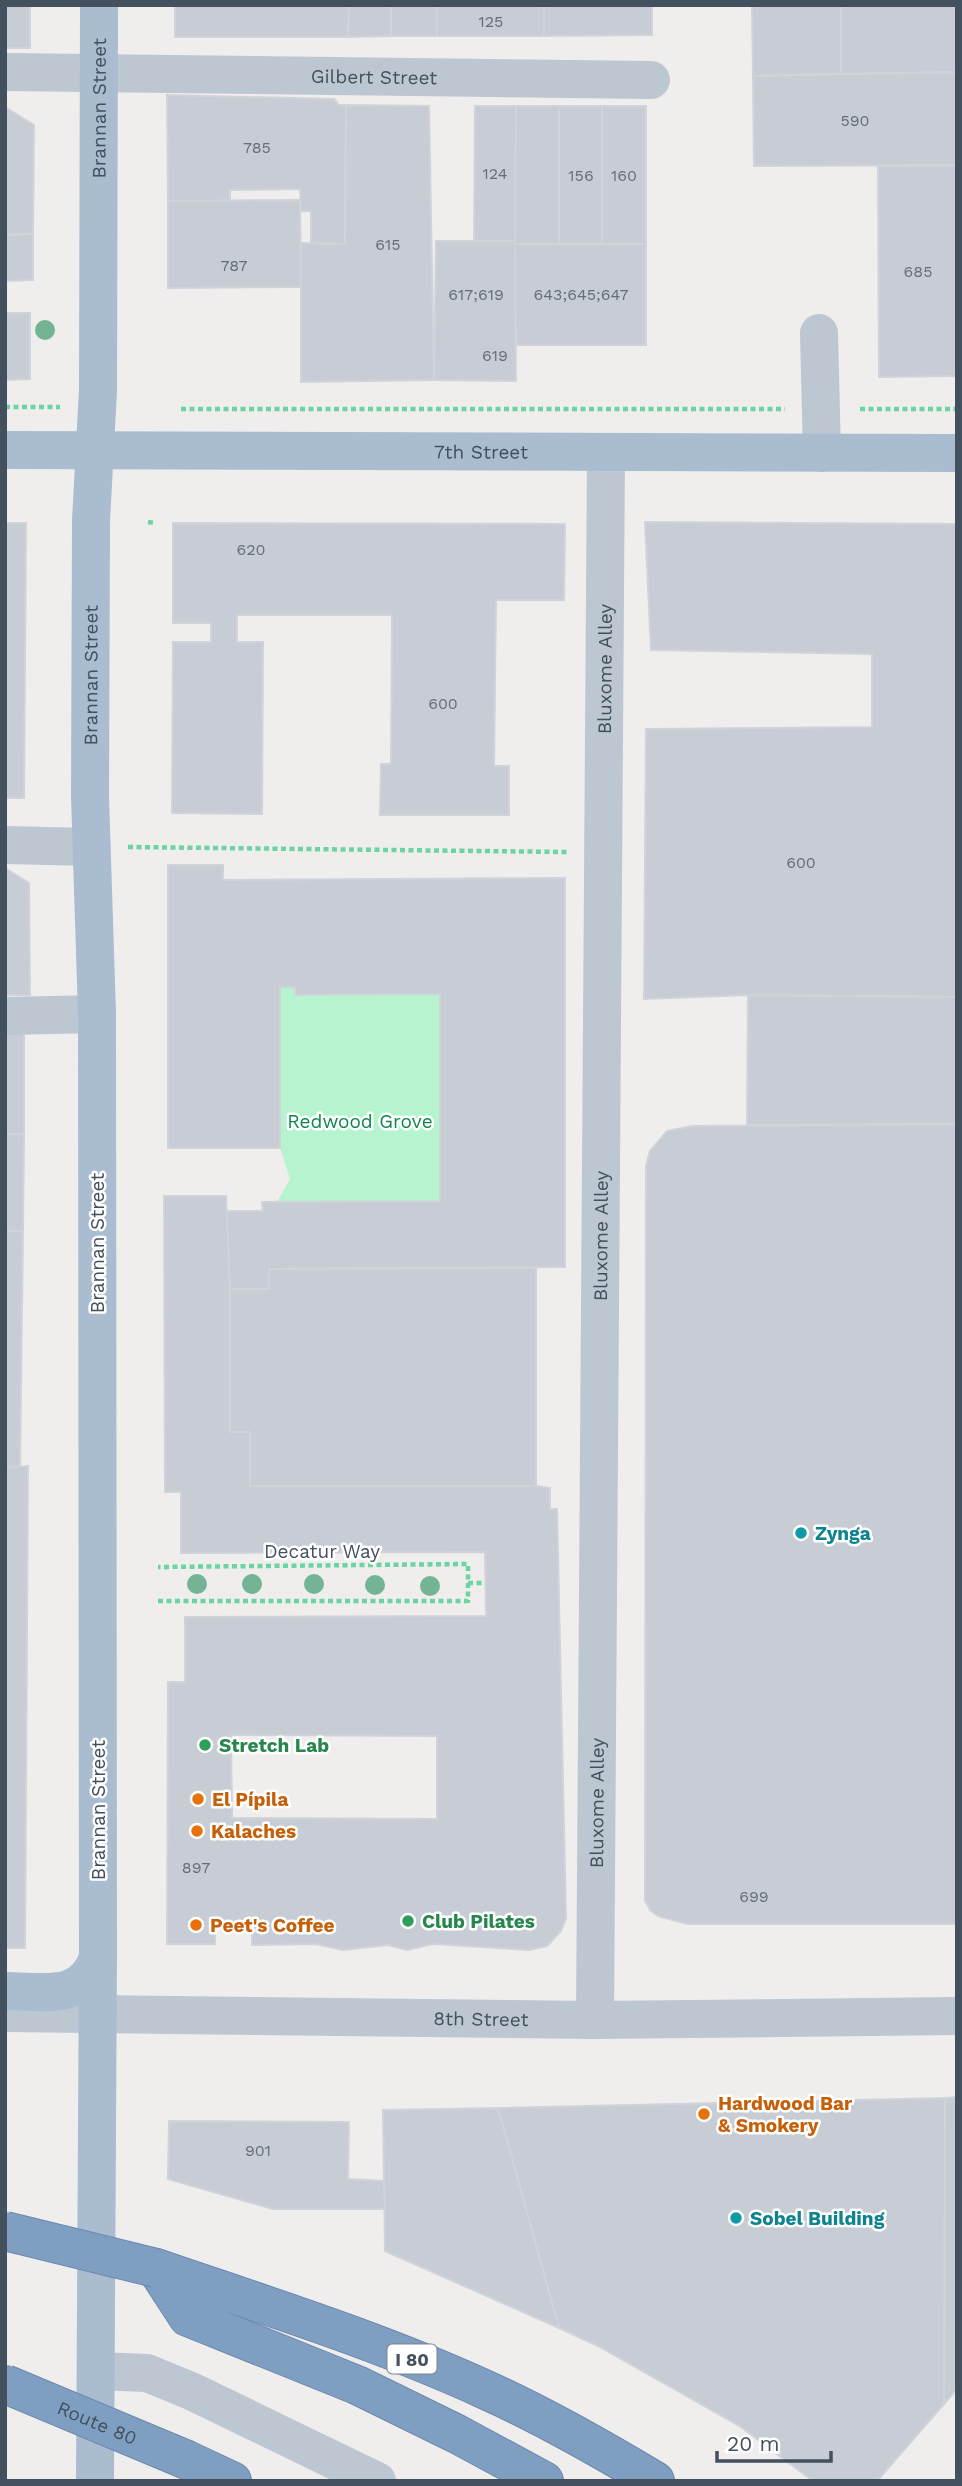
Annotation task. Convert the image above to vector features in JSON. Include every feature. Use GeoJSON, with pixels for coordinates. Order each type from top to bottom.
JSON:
{"type":"FeatureCollection","features":[{"type":"Feature","properties":{"kind":"highway","name":"I 80"},"geometry":{"type":"LineString","coordinates":[[5,2231],[156,2268],[388,2348],[488,2390],[594,2445],[655,2481]]}},
{"type":"Feature","properties":{"kind":"highway"},"geometry":{"type":"LineString","coordinates":[[156,2268],[187,2317],[357,2385],[508,2460],[544,2481]]}},
{"type":"Feature","properties":{"kind":"highway","name":"Route 80"},"geometry":{"type":"LineString","coordinates":[[5,2384],[199,2470],[232,2481]]}},
{"type":"Feature","properties":{"kind":"main road","name":"Brannan Street"},"geometry":{"type":"LineString","coordinates":[[95,2481],[98,2013],[97,1014],[91,847],[91,535],[98,390],[99,5]]}},
{"type":"Feature","properties":{"kind":"main road","name":"7th Street"},"geometry":{"type":"LineString","coordinates":[[5,450],[957,453]]}},
{"type":"Feature","properties":{"kind":"main road"},"geometry":{"type":"LineString","coordinates":[[5,1991],[72,1989],[85,1982],[93,1973],[98,1958]]}},
{"type":"Feature","properties":{"kind":"street","name":"Gilbert Street"},"geometry":{"type":"LineString","coordinates":[[5,72],[651,80]]}},
{"type":"Feature","properties":{"kind":"street"},"geometry":{"type":"LineString","coordinates":[[819,333],[822,453]]}},
{"type":"Feature","properties":{"kind":"street","name":"Bluxome Alley"},"geometry":{"type":"LineString","coordinates":[[594,2020],[606,452]]}},
{"type":"Feature","properties":{"kind":"street"},"geometry":{"type":"LineString","coordinates":[[5,845],[91,847]]}},
{"type":"Feature","properties":{"kind":"street"},"geometry":{"type":"LineString","coordinates":[[5,1016],[97,1014]]}},
{"type":"Feature","properties":{"kind":"street","name":"8th Street"},"geometry":{"type":"LineString","coordinates":[[5,2013],[594,2020],[957,2017]]}},
{"type":"Feature","properties":{"kind":"street"},"geometry":{"type":"LineString","coordinates":[[96,2371],[147,2372],[377,2481]]}},
{"type":"Feature","properties":{"kind":"path"},"geometry":{"type":"LineString","coordinates":[[5,407],[35,406]]}},
{"type":"Feature","properties":{"kind":"path"},"geometry":{"type":"LineString","coordinates":[[173,410],[957,409]]}},
{"type":"Feature","properties":{"kind":"path"},"geometry":{"type":"LineString","coordinates":[[91,847],[603,853]]}},
{"type":"Feature","properties":{"kind":"path","name":"Decatur Way"},"geometry":{"type":"LineString","coordinates":[[158,1567],[468,1564],[468,1583]]}},
{"type":"Feature","properties":{"kind":"path"},"geometry":{"type":"LineString","coordinates":[[158,1601],[468,1601],[468,1583],[485,1583]]}},
{"type":"Feature","properties":{"kind":"green space","name":"Redwood Grove"},"geometry":{"type":"Polygon","coordinates":[[[280,987],[295,987],[295,995],[440,994],[440,1201],[277,1202],[290,1179],[280,1148],[280,987]]]}},
{"type":"Feature","properties":{"kind":"building"},"geometry":{"type":"Polygon","coordinates":[[[5,5],[30,5],[30,48],[5,48],[5,5]]]}},
{"type":"Feature","properties":{"kind":"building"},"geometry":{"type":"Polygon","coordinates":[[[175,5],[349,5],[348,37],[175,37],[175,5]]]}},
{"type":"Feature","properties":{"kind":"building"},"geometry":{"type":"Polygon","coordinates":[[[349,5],[391,5],[391,36],[348,37],[349,5]]]}},
{"type":"Feature","properties":{"kind":"building"},"geometry":{"type":"Polygon","coordinates":[[[391,5],[437,5],[437,36],[391,36],[391,5]]]}},
{"type":"Feature","properties":{"kind":"building"},"geometry":{"type":"Polygon","coordinates":[[[437,5],[544,5],[544,36],[437,36],[437,5]]]}},
{"type":"Feature","properties":{"kind":"building"},"geometry":{"type":"Polygon","coordinates":[[[544,5],[652,5],[652,35],[544,36],[544,5]]]}},
{"type":"Feature","properties":{"kind":"building"},"geometry":{"type":"Polygon","coordinates":[[[752,5],[841,5],[841,74],[753,76],[752,5]]]}},
{"type":"Feature","properties":{"kind":"building"},"geometry":{"type":"Polygon","coordinates":[[[841,5],[957,5],[957,72],[841,74],[841,5]]]}},
{"type":"Feature","properties":{"kind":"building"},"geometry":{"type":"Polygon","coordinates":[[[957,72],[957,165],[754,166],[753,76],[957,72]]]}},
{"type":"Feature","properties":{"kind":"building"},"geometry":{"type":"Polygon","coordinates":[[[167,95],[334,99],[339,105],[346,105],[345,244],[311,244],[311,211],[301,211],[300,189],[230,190],[230,201],[168,201],[167,95]]]}},
{"type":"Feature","properties":{"kind":"building"},"geometry":{"type":"Polygon","coordinates":[[[346,105],[429,106],[434,380],[301,382],[301,243],[345,244],[346,105]]]}},
{"type":"Feature","properties":{"kind":"building"},"geometry":{"type":"Polygon","coordinates":[[[475,106],[516,106],[515,241],[474,241],[475,106]]]}},
{"type":"Feature","properties":{"kind":"building"},"geometry":{"type":"Polygon","coordinates":[[[516,106],[559,106],[559,244],[515,244],[516,106]]]}},
{"type":"Feature","properties":{"kind":"building"},"geometry":{"type":"Polygon","coordinates":[[[559,106],[602,106],[602,244],[559,244],[559,106]]]}},
{"type":"Feature","properties":{"kind":"building"},"geometry":{"type":"Polygon","coordinates":[[[602,106],[646,106],[646,244],[602,244],[602,106]]]}},
{"type":"Feature","properties":{"kind":"building"},"geometry":{"type":"Polygon","coordinates":[[[5,107],[34,125],[33,234],[5,235],[5,107]]]}},
{"type":"Feature","properties":{"kind":"building"},"geometry":{"type":"Polygon","coordinates":[[[957,165],[957,376],[879,377],[878,166],[957,165]]]}},
{"type":"Feature","properties":{"kind":"building"},"geometry":{"type":"Polygon","coordinates":[[[300,200],[301,287],[168,288],[168,201],[300,200]]]}},
{"type":"Feature","properties":{"kind":"building"},"geometry":{"type":"Polygon","coordinates":[[[33,234],[33,280],[5,281],[5,235],[33,234]]]}},
{"type":"Feature","properties":{"kind":"building"},"geometry":{"type":"Polygon","coordinates":[[[436,241],[515,241],[516,381],[434,380],[436,241]]]}},
{"type":"Feature","properties":{"kind":"building"},"geometry":{"type":"Polygon","coordinates":[[[515,244],[646,244],[646,345],[516,345],[515,244]]]}},
{"type":"Feature","properties":{"kind":"building"},"geometry":{"type":"Polygon","coordinates":[[[5,313],[30,313],[30,379],[5,380],[5,313]]]}},
{"type":"Feature","properties":{"kind":"building"},"geometry":{"type":"Polygon","coordinates":[[[645,522],[957,524],[957,997],[748,995],[644,999],[646,729],[872,727],[872,654],[651,650],[645,522]]]}},
{"type":"Feature","properties":{"kind":"building"},"geometry":{"type":"Polygon","coordinates":[[[5,523],[26,523],[24,798],[5,798],[5,523]]]}},
{"type":"Feature","properties":{"kind":"building"},"geometry":{"type":"Polygon","coordinates":[[[173,523],[565,524],[564,600],[496,600],[494,766],[509,766],[509,815],[380,815],[381,764],[391,764],[392,615],[237,615],[237,642],[263,642],[262,814],[172,813],[173,642],[211,642],[211,623],[173,623],[173,523]]]}},
{"type":"Feature","properties":{"kind":"building"},"geometry":{"type":"Polygon","coordinates":[[[168,865],[223,865],[223,880],[565,878],[565,1267],[269,1269],[269,1289],[230,1289],[226,1211],[263,1211],[262,1202],[440,1201],[440,994],[295,995],[295,987],[280,987],[280,1148],[168,1148],[168,865]]]}},
{"type":"Feature","properties":{"kind":"building"},"geometry":{"type":"Polygon","coordinates":[[[5,868],[29,883],[30,995],[5,995],[5,868]]]}},
{"type":"Feature","properties":{"kind":"building"},"geometry":{"type":"Polygon","coordinates":[[[748,995],[957,997],[957,1124],[747,1125],[748,995]]]}},
{"type":"Feature","properties":{"kind":"building"},"geometry":{"type":"Polygon","coordinates":[[[5,1031],[24,1031],[24,1134],[5,1134],[5,1031]]]}},
{"type":"Feature","properties":{"kind":"building","name":"Zynga"},"geometry":{"type":"Polygon","coordinates":[[[957,1124],[957,1924],[688,1924],[658,1916],[650,1910],[645,1900],[646,1166],[650,1151],[667,1131],[693,1126],[957,1124]]]}},
{"type":"Feature","properties":{"kind":"building"},"geometry":{"type":"Polygon","coordinates":[[[5,1134],[24,1134],[23,1231],[5,1231],[5,1134]]]}},
{"type":"Feature","properties":{"kind":"building"},"geometry":{"type":"Polygon","coordinates":[[[164,1196],[226,1196],[230,1289],[230,1432],[250,1432],[250,1486],[550,1488],[550,1509],[557,1509],[566,1918],[561,1931],[547,1946],[529,1950],[433,1944],[407,1950],[388,1945],[343,1950],[316,1944],[252,1945],[252,1931],[234,1931],[234,1921],[215,1920],[215,1944],[167,1944],[168,1682],[185,1682],[185,1617],[486,1616],[485,1552],[181,1553],[181,1492],[165,1492],[164,1196]],[[231,1735],[232,1818],[437,1819],[437,1736],[231,1735]]]}},
{"type":"Feature","properties":{"kind":"building"},"geometry":{"type":"Polygon","coordinates":[[[5,1231],[23,1231],[20,1468],[5,1468],[5,1231]]]}},
{"type":"Feature","properties":{"kind":"building"},"geometry":{"type":"Polygon","coordinates":[[[536,1268],[536,1486],[250,1486],[250,1432],[230,1432],[230,1289],[269,1289],[269,1269],[536,1268]]]}},
{"type":"Feature","properties":{"kind":"building"},"geometry":{"type":"Polygon","coordinates":[[[28,1466],[25,1948],[5,1948],[5,1468],[28,1466]]]}},
{"type":"Feature","properties":{"kind":"building"},"geometry":{"type":"Polygon","coordinates":[[[957,2097],[957,2389],[944,2404],[945,2098],[957,2097]]]}},
{"type":"Feature","properties":{"kind":"building","name":"Sobel Building"},"geometry":{"type":"Polygon","coordinates":[[[945,2098],[944,2404],[877,2481],[813,2481],[741,2427],[598,2346],[559,2328],[498,2108],[945,2098]]]}},
{"type":"Feature","properties":{"kind":"building"},"geometry":{"type":"Polygon","coordinates":[[[498,2108],[559,2328],[385,2251],[383,2110],[498,2108]]]}},
{"type":"Feature","properties":{"kind":"building"},"geometry":{"type":"Polygon","coordinates":[[[169,2121],[349,2122],[348,2179],[384,2181],[385,2209],[273,2209],[168,2179],[169,2121]]]}},
{"type":"Feature","properties":{"kind":"place","name":"Zynga"},"geometry":{"type":"Point","coordinates":[801,1533]}},
{"type":"Feature","properties":{"kind":"place","name":"Stretch Lab"},"geometry":{"type":"Point","coordinates":[205,1745]}},
{"type":"Feature","properties":{"kind":"place","name":"El Pípila"},"geometry":{"type":"Point","coordinates":[198,1799]}},
{"type":"Feature","properties":{"kind":"place","name":"Kalaches"},"geometry":{"type":"Point","coordinates":[197,1831]}},
{"type":"Feature","properties":{"kind":"place","name":"Club Pilates"},"geometry":{"type":"Point","coordinates":[408,1921]}},
{"type":"Feature","properties":{"kind":"place","name":"Peet's Coffee"},"geometry":{"type":"Point","coordinates":[196,1925]}},
{"type":"Feature","properties":{"kind":"place","name":"Hardwood Bar & Smokery"},"geometry":{"type":"Point","coordinates":[704,2114]}},
{"type":"Feature","properties":{"kind":"place","name":"Sobel Building"},"geometry":{"type":"Point","coordinates":[736,2218]}}]}
